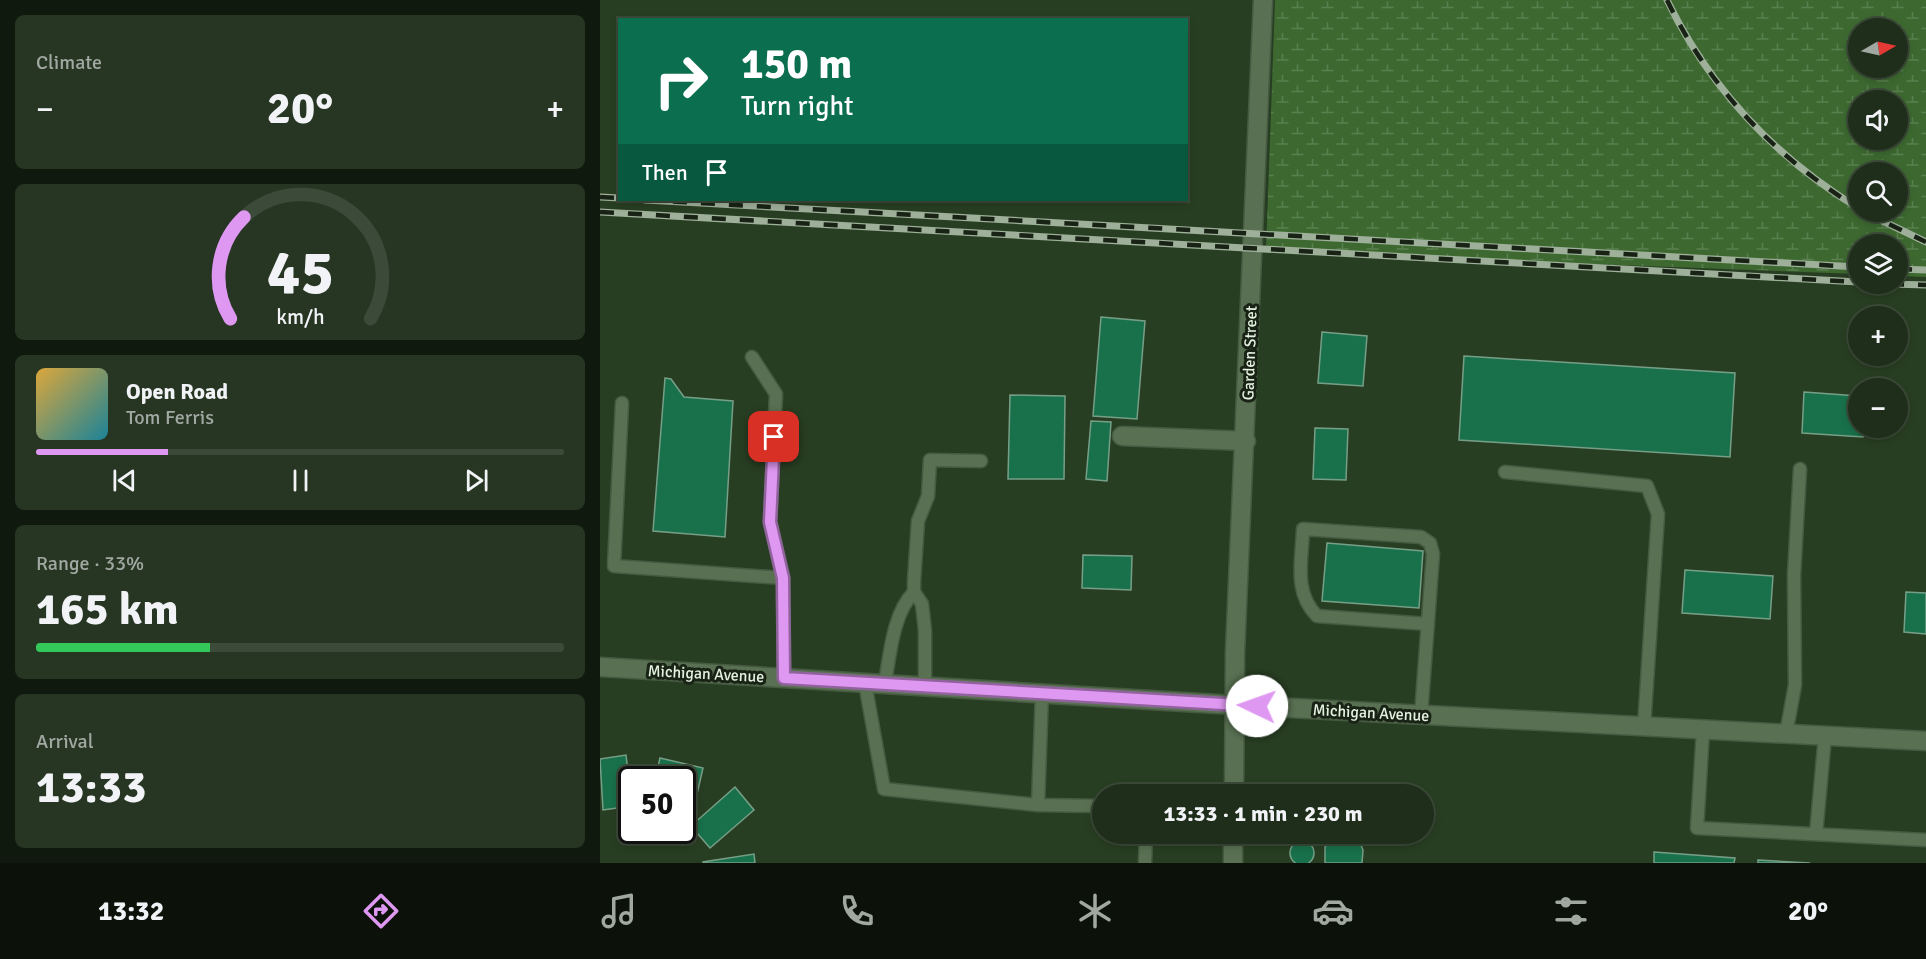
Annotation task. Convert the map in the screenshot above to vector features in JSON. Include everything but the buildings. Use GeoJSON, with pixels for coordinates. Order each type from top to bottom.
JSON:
{"type":"FeatureCollection","features":[{"type":"Feature","properties":{"kind":"main road","name":"Garden Street"},"geometry":{"type":"LineString","coordinates":[[1234,784],[1234,705],[1263,0]]}},
{"type":"Feature","properties":{"kind":"main road"},"geometry":{"type":"LineString","coordinates":[[1122,436],[1246,441]]}},
{"type":"Feature","properties":{"kind":"main road","name":"Michigan Avenue"},"geometry":{"type":"LineString","coordinates":[[600,667],[1234,705],[1926,741]]}},
{"type":"Feature","properties":{"kind":"main road"},"geometry":{"type":"LineString","coordinates":[[1233,844],[1233,863]]}},
{"type":"Feature","properties":{"kind":"lane"},"geometry":{"type":"LineString","coordinates":[[752,357],[776,394],[770,522],[783,578],[784,678]]}},
{"type":"Feature","properties":{"kind":"lane"},"geometry":{"type":"LineString","coordinates":[[622,403],[614,566],[783,578]]}},
{"type":"Feature","properties":{"kind":"lane"},"geometry":{"type":"LineString","coordinates":[[925,685],[925,631],[922,604],[914,592],[918,521],[928,496],[930,460],[981,461]]}},
{"type":"Feature","properties":{"kind":"lane"},"geometry":{"type":"LineString","coordinates":[[1786,734],[1795,685],[1794,575],[1800,469]]}},
{"type":"Feature","properties":{"kind":"lane"},"geometry":{"type":"LineString","coordinates":[[1504,472],[1647,486],[1658,514],[1644,727]]}},
{"type":"Feature","properties":{"kind":"lane"},"geometry":{"type":"LineString","coordinates":[[1421,715],[1428,624],[1433,554],[1430,543],[1421,537],[1303,529],[1300,588],[1305,604],[1317,616],[1428,624]]}},
{"type":"Feature","properties":{"kind":"lane"},"geometry":{"type":"LineString","coordinates":[[885,683],[894,629],[900,620],[905,601],[914,592]]}},
{"type":"Feature","properties":{"kind":"lane"},"geometry":{"type":"LineString","coordinates":[[865,683],[884,789],[1038,805],[1092,806]]}},
{"type":"Feature","properties":{"kind":"lane"},"geometry":{"type":"LineString","coordinates":[[1038,805],[1042,693]]}},
{"type":"Feature","properties":{"kind":"lane"},"geometry":{"type":"LineString","coordinates":[[1703,730],[1697,828],[1926,840]]}},
{"type":"Feature","properties":{"kind":"lane"},"geometry":{"type":"LineString","coordinates":[[1816,834],[1825,736]]}},
{"type":"Feature","properties":{"kind":"lane"},"geometry":{"type":"LineString","coordinates":[[1145,863],[1146,844]]}},
{"type":"Feature","properties":{"kind":"green space"},"geometry":{"type":"Polygon","coordinates":[[[1275,0],[1926,0],[1926,277],[1908,276],[1908,234],[1848,234],[1848,274],[1266,252],[1275,0]]]}},
{"type":"Feature","properties":{"kind":"railway"},"geometry":{"type":"LineString","coordinates":[[1667,0],[1703,63],[1748,118],[1799,166],[1848,201]]}},
{"type":"Feature","properties":{"kind":"railway"},"geometry":{"type":"LineString","coordinates":[[600,197],[618,198]]}},
{"type":"Feature","properties":{"kind":"railway"},"geometry":{"type":"LineString","coordinates":[[663,201],[1848,266]]}},
{"type":"Feature","properties":{"kind":"railway"},"geometry":{"type":"LineString","coordinates":[[600,212],[1848,281]]}},
{"type":"Feature","properties":{"kind":"railway"},"geometry":{"type":"LineString","coordinates":[[1885,222],[1926,242]]}},
{"type":"Feature","properties":{"kind":"railway"},"geometry":{"type":"LineString","coordinates":[[1908,269],[1926,270]]}},
{"type":"Feature","properties":{"kind":"railway"},"geometry":{"type":"LineString","coordinates":[[1908,284],[1926,285]]}},
{"type":"Feature","properties":{"kind":"route"},"geometry":{"type":"LineString","coordinates":[[774,437],[770,522],[783,578],[784,678],[1257,706]]}}]}
